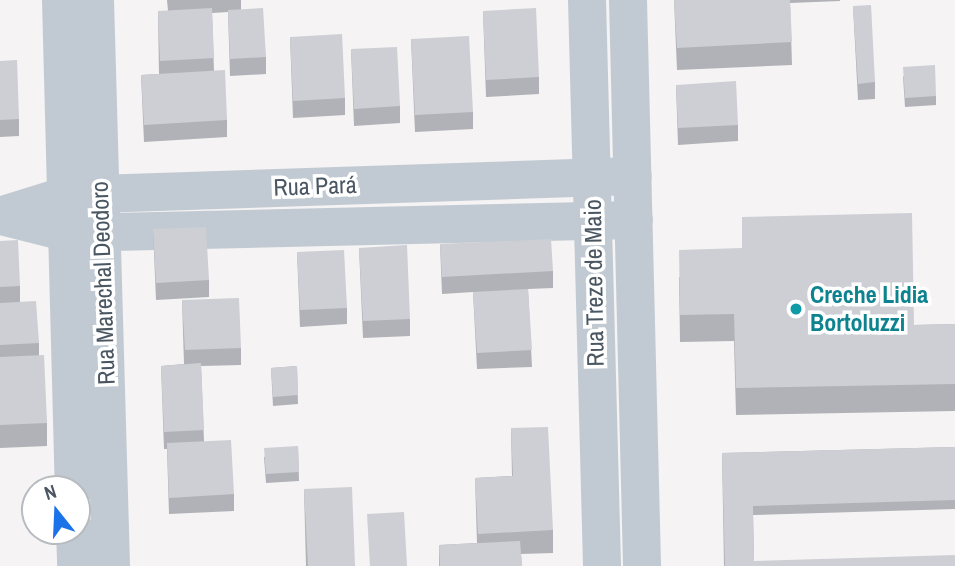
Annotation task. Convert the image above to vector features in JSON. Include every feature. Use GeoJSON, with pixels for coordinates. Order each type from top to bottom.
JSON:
{"type":"FeatureCollection","features":[{"type":"Feature","properties":{"kind":"street","name":"Rua Marechal Deodoro"},"geometry":{"type":"LineString","coordinates":[[61,0],[79,48],[89,403],[88,475]]}},
{"type":"Feature","properties":{"kind":"street","name":"Rua Marechal Deodoro"},"geometry":{"type":"LineString","coordinates":[[79,48],[95,0]]}},
{"type":"Feature","properties":{"kind":"street"},"geometry":{"type":"LineString","coordinates":[[587,11],[629,11]]}},
{"type":"Feature","properties":{"kind":"street","name":"Rua Treze de Maio"},"geometry":{"type":"LineString","coordinates":[[587,11],[602,566]]}},
{"type":"Feature","properties":{"kind":"street","name":"Rua Treze de Maio"},"geometry":{"type":"LineString","coordinates":[[629,11],[642,566]]}},
{"type":"Feature","properties":{"kind":"street","name":"Rua Pará"},"geometry":{"type":"LineString","coordinates":[[0,216],[83,194],[633,176]]}},
{"type":"Feature","properties":{"kind":"street"},"geometry":{"type":"LineString","coordinates":[[414,182],[414,225]]}},
{"type":"Feature","properties":{"kind":"street"},"geometry":{"type":"LineString","coordinates":[[285,187],[288,228]]}},
{"type":"Feature","properties":{"kind":"street","name":"Rua Pará"},"geometry":{"type":"LineString","coordinates":[[0,216],[85,233],[634,220]]}},
{"type":"Feature","properties":{"kind":"street","name":"Rua Marechal Deodoro"},"geometry":{"type":"LineString","coordinates":[[76,475],[89,403]]}},
{"type":"Feature","properties":{"kind":"street"},"geometry":{"type":"LineString","coordinates":[[597,425],[639,423]]}},
{"type":"Feature","properties":{"kind":"street","name":"Rua Marechal Deodoro"},"geometry":{"type":"LineString","coordinates":[[91,535],[111,566]]}},
{"type":"Feature","properties":{"kind":"street","name":"Rua Marechal Deodoro"},"geometry":{"type":"LineString","coordinates":[[76,566],[82,545]]}},
{"type":"Feature","properties":{"kind":"building"},"geometry":{"type":"Polygon","coordinates":[[[674,0],[790,0],[792,42],[677,48],[674,0]]]}},
{"type":"Feature","properties":{"kind":"building"},"geometry":{"type":"Polygon","coordinates":[[[871,5],[875,82],[858,84],[853,6],[871,5]]]}},
{"type":"Feature","properties":{"kind":"building"},"geometry":{"type":"Polygon","coordinates":[[[212,8],[214,58],[160,61],[158,11],[212,8]]]}},
{"type":"Feature","properties":{"kind":"building"},"geometry":{"type":"Polygon","coordinates":[[[263,8],[266,57],[230,59],[228,10],[263,8]]]}},
{"type":"Feature","properties":{"kind":"building"},"geometry":{"type":"Polygon","coordinates":[[[536,8],[539,77],[486,80],[483,11],[536,8]]]}},
{"type":"Feature","properties":{"kind":"building"},"geometry":{"type":"Polygon","coordinates":[[[342,34],[345,98],[293,101],[290,37],[342,34]]]}},
{"type":"Feature","properties":{"kind":"building"},"geometry":{"type":"Polygon","coordinates":[[[469,36],[473,112],[415,115],[411,39],[469,36]]]}},
{"type":"Feature","properties":{"kind":"building"},"geometry":{"type":"Polygon","coordinates":[[[397,47],[400,106],[354,109],[351,49],[397,47]]]}},
{"type":"Feature","properties":{"kind":"building"},"geometry":{"type":"Polygon","coordinates":[[[17,60],[19,119],[0,120],[0,61],[17,60]]]}},
{"type":"Feature","properties":{"kind":"building"},"geometry":{"type":"Polygon","coordinates":[[[935,65],[936,96],[905,98],[903,67],[935,65]]]}},
{"type":"Feature","properties":{"kind":"building"},"geometry":{"type":"Polygon","coordinates":[[[225,70],[227,120],[144,125],[141,75],[225,70]]]}},
{"type":"Feature","properties":{"kind":"building"},"geometry":{"type":"Polygon","coordinates":[[[736,81],[738,125],[678,128],[676,85],[736,81]]]}},
{"type":"Feature","properties":{"kind":"building","name":"Creche Lidia Bortoluzzi"},"geometry":{"type":"Polygon","coordinates":[[[912,213],[914,325],[955,324],[955,384],[736,388],[734,314],[680,315],[679,250],[742,248],[742,217],[912,213]]]}},
{"type":"Feature","properties":{"kind":"building"},"geometry":{"type":"Polygon","coordinates":[[[206,227],[209,280],[156,283],[153,229],[206,227]]]}},
{"type":"Feature","properties":{"kind":"building"},"geometry":{"type":"Polygon","coordinates":[[[551,239],[553,271],[442,277],[440,244],[551,239]]]}},
{"type":"Feature","properties":{"kind":"building"},"geometry":{"type":"Polygon","coordinates":[[[18,240],[20,286],[0,287],[0,241],[18,240]]]}},
{"type":"Feature","properties":{"kind":"building"},"geometry":{"type":"Polygon","coordinates":[[[407,245],[410,319],[363,321],[359,248],[407,245]]]}},
{"type":"Feature","properties":{"kind":"building"},"geometry":{"type":"Polygon","coordinates":[[[344,250],[347,308],[300,310],[297,252],[344,250]]]}},
{"type":"Feature","properties":{"kind":"building"},"geometry":{"type":"Polygon","coordinates":[[[528,289],[532,350],[477,353],[473,292],[528,289]]]}},
{"type":"Feature","properties":{"kind":"building"},"geometry":{"type":"Polygon","coordinates":[[[239,298],[241,348],[185,350],[182,300],[239,298]]]}},
{"type":"Feature","properties":{"kind":"building"},"geometry":{"type":"Polygon","coordinates":[[[36,301],[39,343],[0,345],[0,303],[36,301]]]}},
{"type":"Feature","properties":{"kind":"building"},"geometry":{"type":"Polygon","coordinates":[[[44,355],[47,423],[0,425],[0,357],[44,355]]]}},
{"type":"Feature","properties":{"kind":"building"},"geometry":{"type":"Polygon","coordinates":[[[201,363],[204,430],[164,432],[161,366],[201,363]]]}},
{"type":"Feature","properties":{"kind":"building"},"geometry":{"type":"Polygon","coordinates":[[[297,366],[298,395],[273,397],[271,368],[297,366]]]}},
{"type":"Feature","properties":{"kind":"building"},"geometry":{"type":"Polygon","coordinates":[[[548,427],[553,530],[478,534],[475,478],[513,476],[511,428],[548,427]]]}},
{"type":"Feature","properties":{"kind":"building"},"geometry":{"type":"Polygon","coordinates":[[[231,440],[234,494],[169,498],[167,443],[231,440]]]}},
{"type":"Feature","properties":{"kind":"building"},"geometry":{"type":"Polygon","coordinates":[[[298,446],[299,472],[266,474],[264,448],[298,446]]]}},
{"type":"Feature","properties":{"kind":"building"},"geometry":{"type":"Polygon","coordinates":[[[955,447],[955,500],[753,506],[754,561],[955,555],[955,566],[725,566],[722,453],[955,447]]]}},
{"type":"Feature","properties":{"kind":"building"},"geometry":{"type":"Polygon","coordinates":[[[352,487],[355,566],[308,566],[304,489],[352,487]]]}},
{"type":"Feature","properties":{"kind":"building"},"geometry":{"type":"Polygon","coordinates":[[[404,512],[407,566],[370,566],[367,514],[404,512]]]}},
{"type":"Feature","properties":{"kind":"building"},"geometry":{"type":"Polygon","coordinates":[[[520,541],[522,566],[440,566],[439,545],[520,541]]]}},
{"type":"Feature","properties":{"kind":"place","name":"Creche Lidia Bortoluzzi"},"geometry":{"type":"Point","coordinates":[796,309]}}]}
